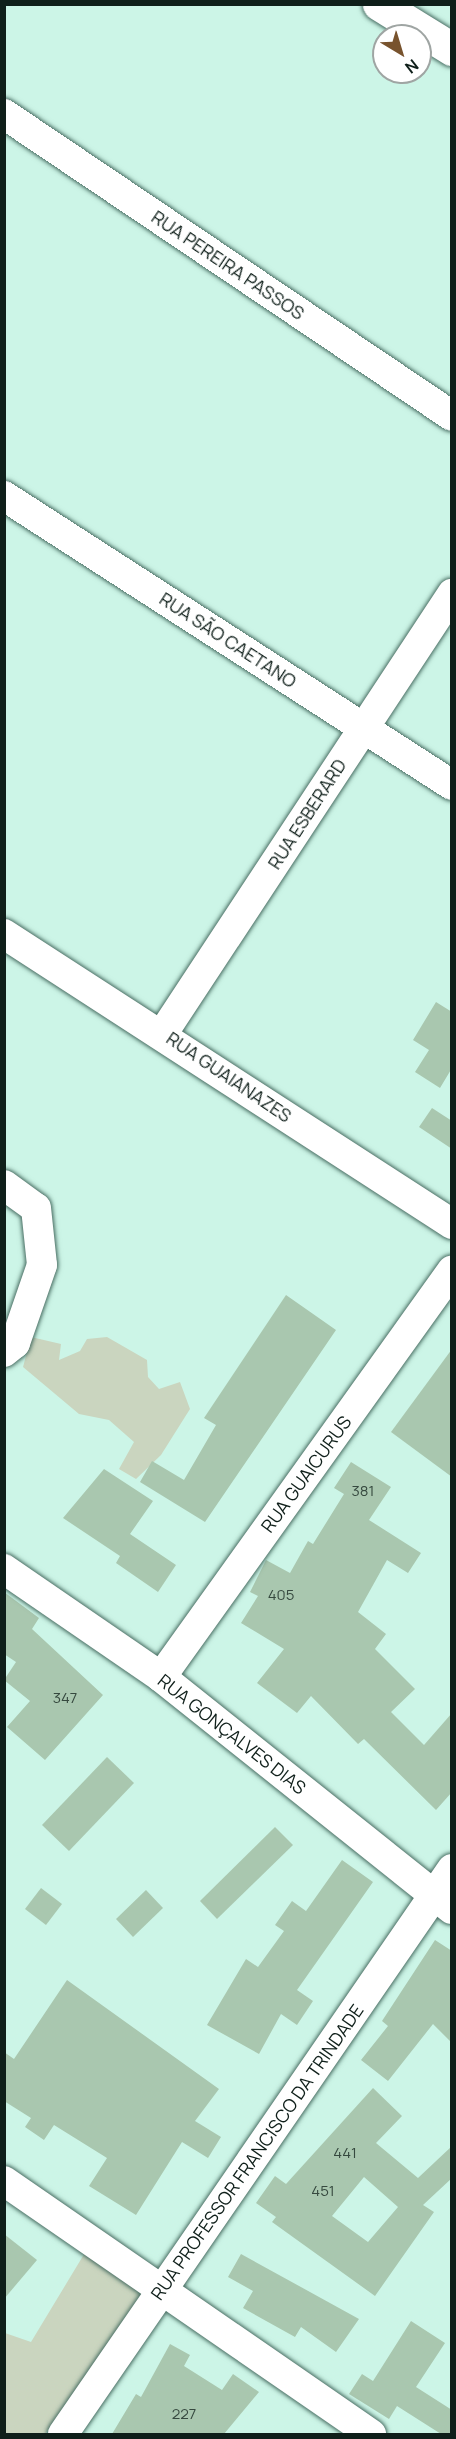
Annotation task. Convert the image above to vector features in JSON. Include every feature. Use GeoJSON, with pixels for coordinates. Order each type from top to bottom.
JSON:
{"type":"FeatureCollection","features":[{"type":"Feature","properties":{"kind":"main road"},"geometry":{"type":"LineString","coordinates":[[379,4],[452,49]]}},
{"type":"Feature","properties":{"kind":"street","name":"RUA PEREIRA PASSOS"},"geometry":{"type":"LineString","coordinates":[[4,114],[452,416]]}},
{"type":"Feature","properties":{"kind":"street","name":"RUA SÃO CAETANO"},"geometry":{"type":"LineString","coordinates":[[4,496],[452,785]]}},
{"type":"Feature","properties":{"kind":"street","name":"RUA ESBERARD"},"geometry":{"type":"LineString","coordinates":[[163,1033],[452,594]]}},
{"type":"Feature","properties":{"kind":"street","name":"RUA GUAIANAZES"},"geometry":{"type":"LineString","coordinates":[[4,934],[163,1033],[452,1224]]}},
{"type":"Feature","properties":{"kind":"street"},"geometry":{"type":"LineString","coordinates":[[4,1185],[32,1202],[40,1222],[42,1265],[10,1347]]}},
{"type":"Feature","properties":{"kind":"street","name":"RUA GUAICURUS"},"geometry":{"type":"LineString","coordinates":[[161,1677],[452,1271]]}},
{"type":"Feature","properties":{"kind":"street","name":"RUA GONÇALVES DIAS"},"geometry":{"type":"LineString","coordinates":[[4,1569],[161,1677],[443,1902]]}},
{"type":"Feature","properties":{"kind":"street","name":"RUA PROFESSOR FRANCISCO DA TRINDADE"},"geometry":{"type":"LineString","coordinates":[[63,2434],[162,2290],[443,1902],[452,1869]]}},
{"type":"Feature","properties":{"kind":"street"},"geometry":{"type":"LineString","coordinates":[[4,2181],[371,2434]]}},
{"type":"Feature","properties":{"kind":"green space"},"geometry":{"type":"Polygon","coordinates":[[[31,1337],[61,1344],[59,1360],[80,1351],[87,1339],[107,1337],[147,1360],[148,1377],[159,1389],[180,1382],[190,1409],[161,1455],[136,1479],[119,1469],[134,1442],[109,1420],[79,1414],[23,1367],[31,1337]]]}},
{"type":"Feature","properties":{"kind":"green space"},"geometry":{"type":"Polygon","coordinates":[[[86,2251],[144,2295],[45,2434],[5,2434],[5,2333],[31,2342],[86,2251]]]}},
{"type":"Feature","properties":{"kind":"building"},"geometry":{"type":"Polygon","coordinates":[[[436,1002],[452,1012],[452,1068],[440,1088],[415,1072],[429,1050],[413,1040],[436,1002]]]}},
{"type":"Feature","properties":{"kind":"building"},"geometry":{"type":"Polygon","coordinates":[[[432,1108],[452,1121],[452,1149],[419,1127],[432,1108]]]}},
{"type":"Feature","properties":{"kind":"building"},"geometry":{"type":"Polygon","coordinates":[[[286,1295],[336,1330],[205,1522],[140,1482],[152,1461],[184,1480],[216,1425],[204,1418],[286,1295]]]}},
{"type":"Feature","properties":{"kind":"building"},"geometry":{"type":"Polygon","coordinates":[[[452,1349],[452,1477],[391,1432],[452,1349]]]}},
{"type":"Feature","properties":{"kind":"building"},"geometry":{"type":"Polygon","coordinates":[[[351,1462],[391,1487],[369,1520],[421,1553],[408,1573],[387,1560],[358,1612],[386,1634],[375,1649],[415,1689],[391,1712],[424,1745],[452,1713],[452,1792],[436,1810],[364,1739],[358,1744],[311,1696],[297,1713],[257,1683],[284,1649],[241,1623],[258,1596],[250,1592],[266,1560],[290,1573],[308,1541],[313,1544],[344,1494],[334,1488],[351,1462]]]}},
{"type":"Feature","properties":{"kind":"building"},"geometry":{"type":"Polygon","coordinates":[[[104,1469],[153,1501],[130,1534],[176,1565],[158,1592],[116,1563],[120,1556],[63,1518],[104,1469]]]}},
{"type":"Feature","properties":{"kind":"building"},"geometry":{"type":"Polygon","coordinates":[[[4,1592],[39,1618],[32,1629],[103,1695],[45,1760],[7,1727],[30,1701],[4,1680],[16,1662],[4,1654],[4,1592]]]}},
{"type":"Feature","properties":{"kind":"building"},"geometry":{"type":"Polygon","coordinates":[[[107,1757],[134,1783],[69,1851],[42,1825],[107,1757]]]}},
{"type":"Feature","properties":{"kind":"building"},"geometry":{"type":"Polygon","coordinates":[[[275,1827],[293,1845],[217,1919],[200,1901],[275,1827]]]}},
{"type":"Feature","properties":{"kind":"building"},"geometry":{"type":"Polygon","coordinates":[[[342,1860],[373,1882],[297,1990],[313,2001],[297,2025],[281,2014],[259,2054],[207,2025],[246,1959],[258,1967],[284,1931],[275,1925],[292,1901],[306,1911],[342,1860]]]}},
{"type":"Feature","properties":{"kind":"building"},"geometry":{"type":"Polygon","coordinates":[[[41,1888],[62,1904],[46,1925],[25,1909],[41,1888]]]}},
{"type":"Feature","properties":{"kind":"building"},"geometry":{"type":"Polygon","coordinates":[[[146,1890],[163,1908],[133,1937],[116,1919],[146,1890]]]}},
{"type":"Feature","properties":{"kind":"building"},"geometry":{"type":"Polygon","coordinates":[[[435,1940],[452,1951],[452,2043],[433,2024],[388,2081],[361,2060],[388,2026],[382,2021],[435,1940]]]}},
{"type":"Feature","properties":{"kind":"building"},"geometry":{"type":"Polygon","coordinates":[[[67,1980],[219,2089],[195,2121],[221,2137],[208,2158],[182,2142],[136,2215],[89,2186],[107,2158],[54,2125],[44,2140],[25,2127],[31,2118],[4,2101],[4,2052],[14,2059],[67,1980]]]}},
{"type":"Feature","properties":{"kind":"building"},"geometry":{"type":"Polygon","coordinates":[[[373,2088],[402,2116],[376,2143],[418,2178],[452,2146],[452,2178],[423,2205],[434,2212],[375,2296],[272,2222],[276,2217],[256,2203],[275,2176],[286,2184],[373,2088]],[[364,2177],[332,2216],[368,2242],[398,2207],[364,2177]]]}},
{"type":"Feature","properties":{"kind":"building"},"geometry":{"type":"Polygon","coordinates":[[[4,2234],[37,2260],[4,2299],[4,2234]]]}},
{"type":"Feature","properties":{"kind":"building"},"geometry":{"type":"Polygon","coordinates":[[[241,2254],[359,2319],[336,2352],[301,2327],[295,2337],[243,2308],[253,2291],[228,2277],[241,2254]]]}},
{"type":"Feature","properties":{"kind":"building"},"geometry":{"type":"Polygon","coordinates":[[[411,2321],[445,2343],[416,2387],[452,2410],[452,2434],[441,2434],[397,2406],[389,2419],[349,2394],[362,2374],[373,2381],[411,2321]]]}},
{"type":"Feature","properties":{"kind":"building"},"geometry":{"type":"Polygon","coordinates":[[[170,2344],[190,2355],[184,2366],[222,2390],[233,2374],[259,2392],[224,2434],[112,2434],[136,2394],[141,2397],[170,2344]]]}}]}
